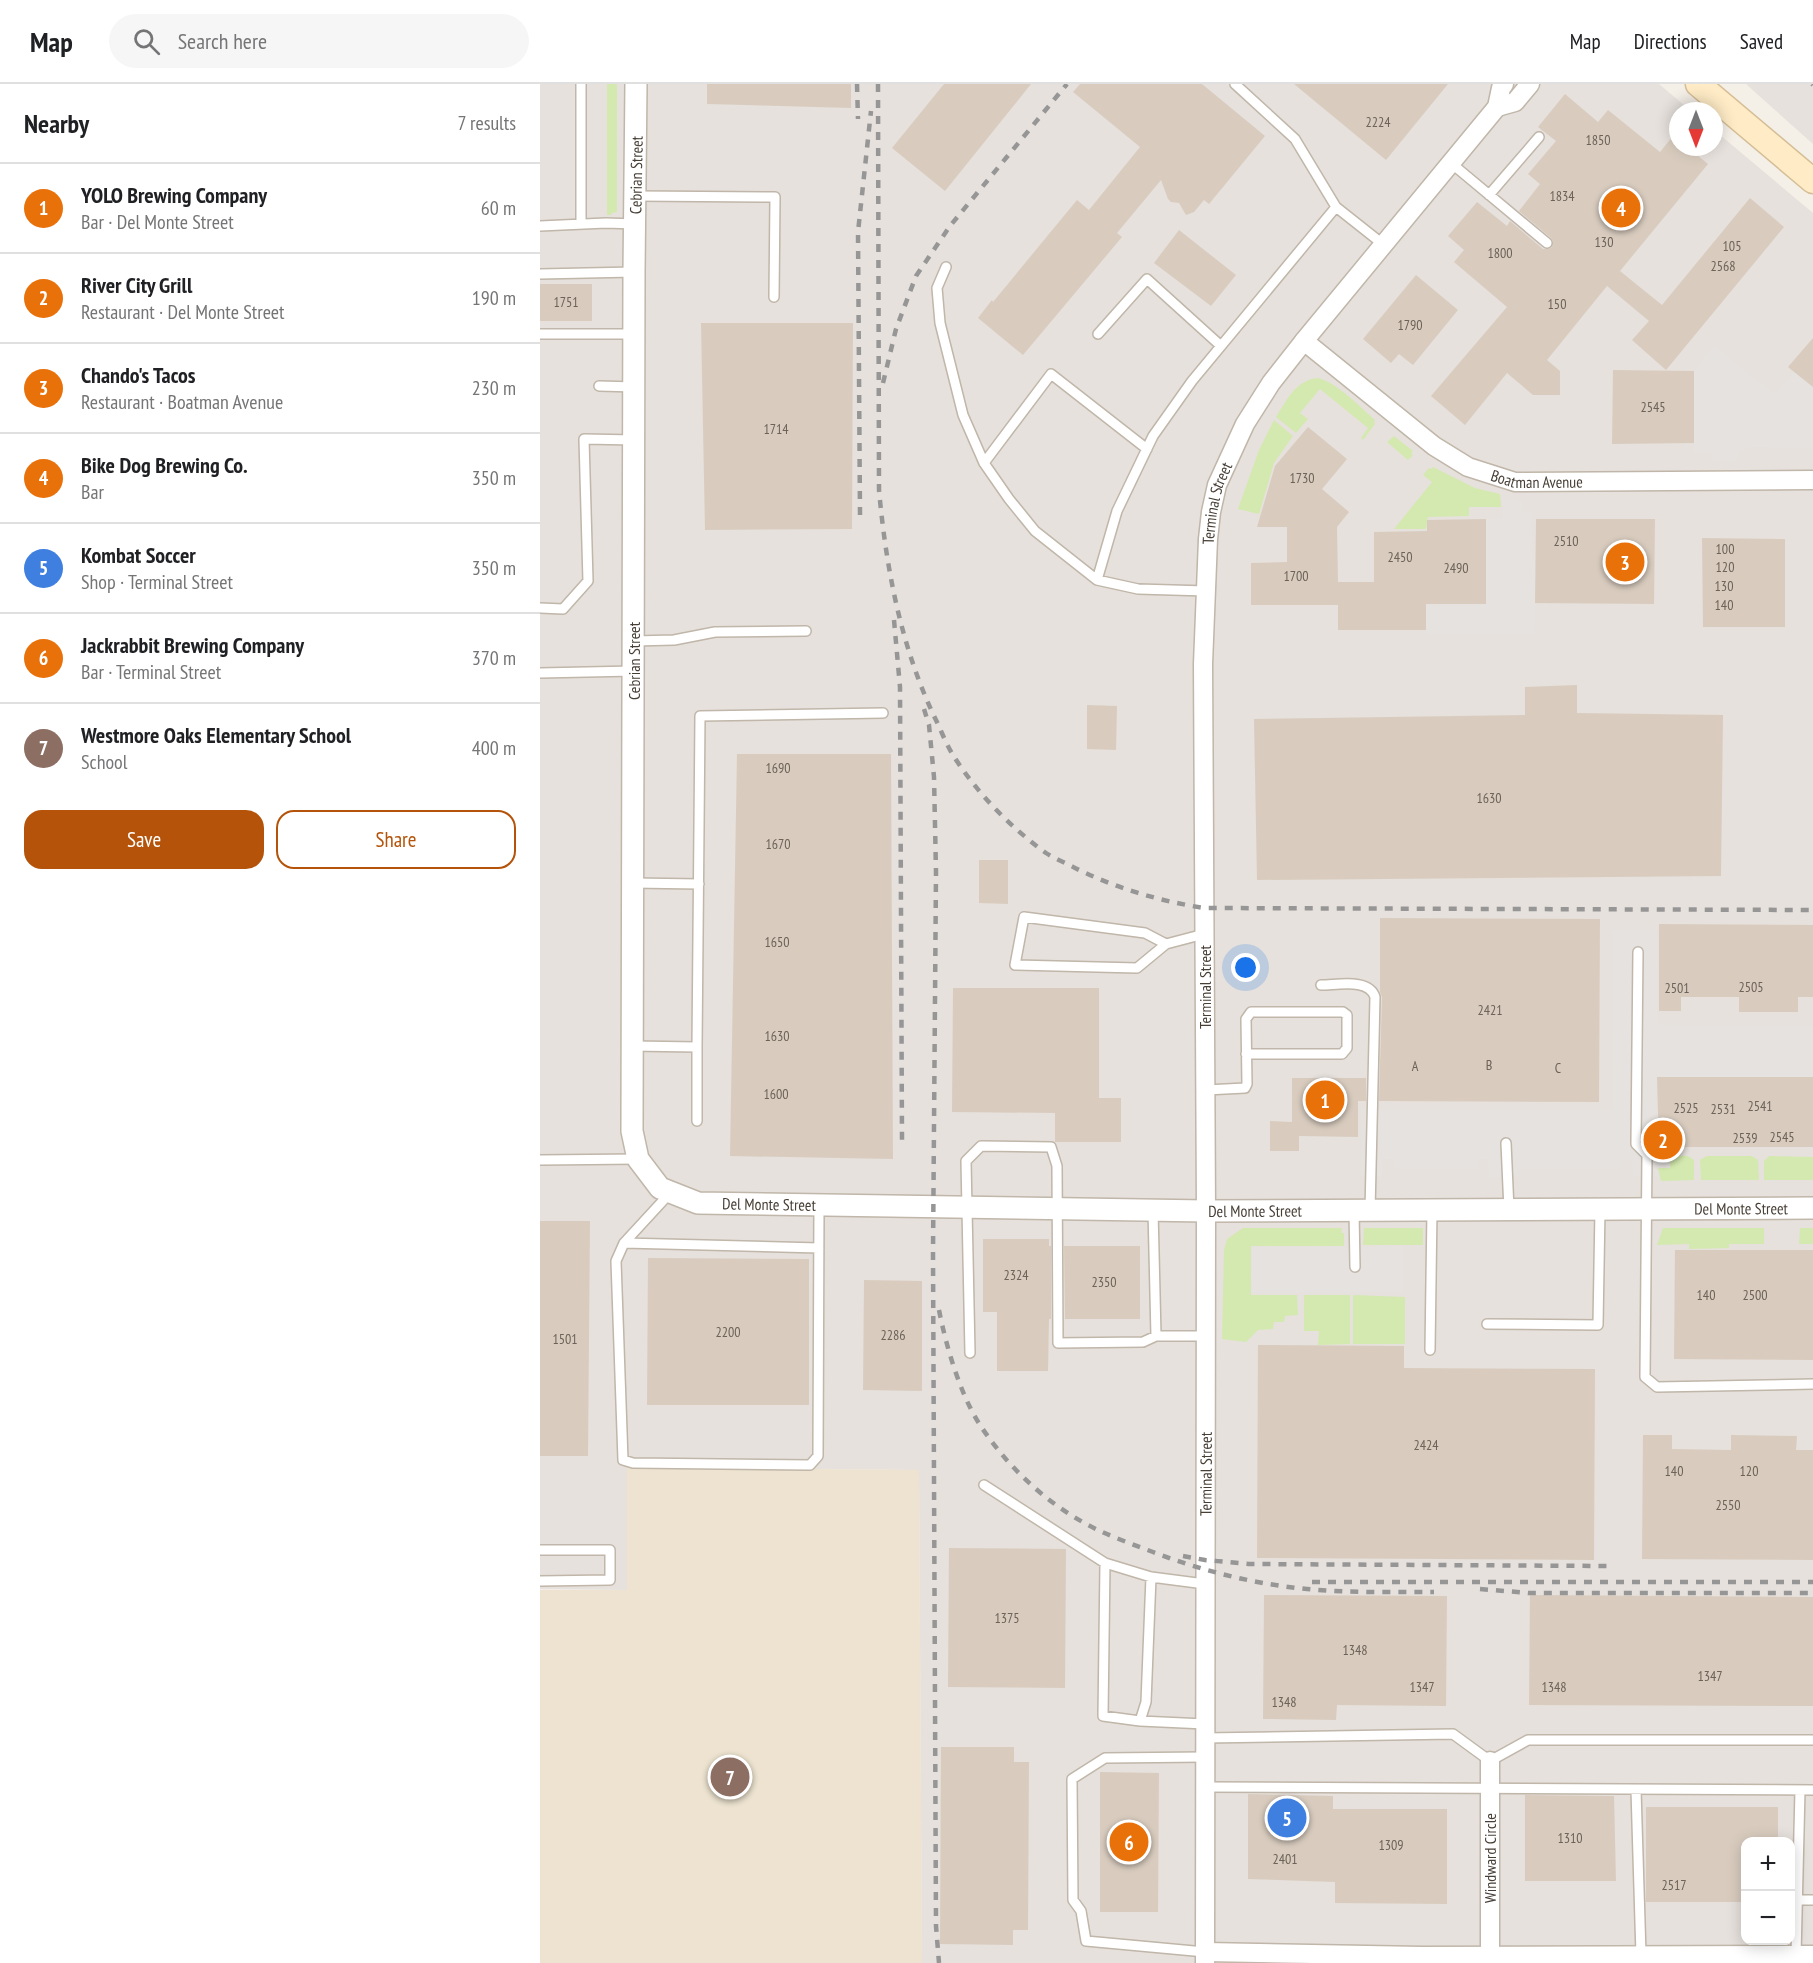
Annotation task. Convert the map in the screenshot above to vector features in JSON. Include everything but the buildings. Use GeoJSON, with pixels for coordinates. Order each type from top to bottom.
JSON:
{"type":"FeatureCollection","features":[{"type":"Feature","properties":{"kind":"main road"},"geometry":{"type":"LineString","coordinates":[[1698,84],[1813,181]]}},
{"type":"Feature","properties":{"kind":"street","name":"Cebrian Street"},"geometry":{"type":"LineString","coordinates":[[636,84],[632,1131],[638,1159],[660,1188],[698,1203]]}},
{"type":"Feature","properties":{"kind":"street","name":"Terminal Street"},"geometry":{"type":"LineString","coordinates":[[1205,1957],[1206,1090],[1203,664],[1208,539],[1217,485],[1245,424],[1304,341],[1497,107],[1504,84]]}},
{"type":"Feature","properties":{"kind":"street","name":"Terminal Street"},"geometry":{"type":"LineString","coordinates":[[1497,107],[1515,102],[1530,84]]}},
{"type":"Feature","properties":{"kind":"street","name":"Boatman Avenue"},"geometry":{"type":"LineString","coordinates":[[1304,341],[1434,446],[1468,467],[1515,482],[1813,480]]}},
{"type":"Feature","properties":{"kind":"street","name":"Del Monte Street"},"geometry":{"type":"LineString","coordinates":[[698,1203],[1206,1211],[1813,1208]]}},
{"type":"Feature","properties":{"kind":"street","name":"Windward Circle"},"geometry":{"type":"LineString","coordinates":[[1490,1761],[1490,1956]]}},
{"type":"Feature","properties":{"kind":"street"},"geometry":{"type":"LineString","coordinates":[[1205,1957],[1463,1959],[1490,1956],[1523,1959],[1581,1959],[1641,1955],[1686,1959],[1804,1955]]}},
{"type":"Feature","properties":{"kind":"lane"},"geometry":{"type":"LineString","coordinates":[[580,224],[581,84]]}},
{"type":"Feature","properties":{"kind":"lane"},"geometry":{"type":"LineString","coordinates":[[1235,84],[1295,139],[1336,207],[1384,245]]}},
{"type":"Feature","properties":{"kind":"lane"},"geometry":{"type":"LineString","coordinates":[[1489,195],[1539,137]]}},
{"type":"Feature","properties":{"kind":"lane"},"geometry":{"type":"LineString","coordinates":[[1451,163],[1547,243]]}},
{"type":"Feature","properties":{"kind":"lane"},"geometry":{"type":"LineString","coordinates":[[636,196],[775,197],[774,297]]}},
{"type":"Feature","properties":{"kind":"lane"},"geometry":{"type":"LineString","coordinates":[[1097,580],[1117,511],[1153,436],[1192,381],[1336,207]]}},
{"type":"Feature","properties":{"kind":"lane"},"geometry":{"type":"LineString","coordinates":[[540,226],[635,224]]}},
{"type":"Feature","properties":{"kind":"lane"},"geometry":{"type":"LineString","coordinates":[[946,267],[937,288],[940,323],[963,415],[984,463],[1009,499],[1035,531],[1097,580],[1138,589],[1206,591]]}},
{"type":"Feature","properties":{"kind":"lane"},"geometry":{"type":"LineString","coordinates":[[540,274],[634,272]]}},
{"type":"Feature","properties":{"kind":"lane"},"geometry":{"type":"LineString","coordinates":[[1098,334],[1147,279],[1221,346]]}},
{"type":"Feature","properties":{"kind":"lane"},"geometry":{"type":"LineString","coordinates":[[540,334],[634,334]]}},
{"type":"Feature","properties":{"kind":"lane"},"geometry":{"type":"LineString","coordinates":[[984,463],[1051,374],[1147,449]]}},
{"type":"Feature","properties":{"kind":"lane"},"geometry":{"type":"LineString","coordinates":[[599,386],[635,387]]}},
{"type":"Feature","properties":{"kind":"lane"},"geometry":{"type":"LineString","coordinates":[[540,608],[563,609],[588,581],[584,439],[635,440]]}},
{"type":"Feature","properties":{"kind":"lane"},"geometry":{"type":"LineString","coordinates":[[634,640],[674,640],[715,632],[806,631]]}},
{"type":"Feature","properties":{"kind":"lane"},"geometry":{"type":"LineString","coordinates":[[540,673],[634,671]]}},
{"type":"Feature","properties":{"kind":"lane"},"geometry":{"type":"LineString","coordinates":[[697,1121],[700,716],[883,713]]}},
{"type":"Feature","properties":{"kind":"lane"},"geometry":{"type":"LineString","coordinates":[[633,883],[699,884]]}},
{"type":"Feature","properties":{"kind":"lane"},"geometry":{"type":"LineString","coordinates":[[1166,944],[1145,933],[1024,917],[1015,965],[1137,968],[1166,944],[1204,934]]}},
{"type":"Feature","properties":{"kind":"lane"},"geometry":{"type":"LineString","coordinates":[[1638,952],[1636,1144],[1647,1155],[1646,1377],[1657,1387],[1813,1384]]}},
{"type":"Feature","properties":{"kind":"lane"},"geometry":{"type":"LineString","coordinates":[[1321,985],[1364,985],[1373,991],[1375,997],[1362,1210],[1355,1267]]}},
{"type":"Feature","properties":{"kind":"lane"},"geometry":{"type":"LineString","coordinates":[[1206,1090],[1245,1088],[1246,1019],[1251,1012],[1343,1012],[1347,1015],[1347,1048],[1342,1054],[1246,1054]]}},
{"type":"Feature","properties":{"kind":"lane"},"geometry":{"type":"LineString","coordinates":[[632,1046],[697,1047]]}},
{"type":"Feature","properties":{"kind":"lane"},"geometry":{"type":"LineString","coordinates":[[1506,1143],[1509,1210]]}},
{"type":"Feature","properties":{"kind":"lane"},"geometry":{"type":"LineString","coordinates":[[970,1353],[966,1161],[981,1146],[1051,1147],[1057,1166],[1058,1343],[1143,1342],[1156,1336],[1206,1336]]}},
{"type":"Feature","properties":{"kind":"lane"},"geometry":{"type":"LineString","coordinates":[[540,1160],[638,1159]]}},
{"type":"Feature","properties":{"kind":"lane"},"geometry":{"type":"LineString","coordinates":[[671,1192],[624,1243],[616,1261],[623,1460],[633,1463],[810,1466],[818,1456],[819,1205]]}},
{"type":"Feature","properties":{"kind":"lane"},"geometry":{"type":"LineString","coordinates":[[1487,1324],[1598,1325],[1600,1209]]}},
{"type":"Feature","properties":{"kind":"lane"},"geometry":{"type":"LineString","coordinates":[[1153,1210],[1156,1336]]}},
{"type":"Feature","properties":{"kind":"lane"},"geometry":{"type":"LineString","coordinates":[[1430,1350],[1432,1210]]}},
{"type":"Feature","properties":{"kind":"lane"},"geometry":{"type":"LineString","coordinates":[[624,1243],[819,1248]]}},
{"type":"Feature","properties":{"kind":"lane"},"geometry":{"type":"LineString","coordinates":[[984,1485],[1105,1563],[1151,1577],[1205,1584]]}},
{"type":"Feature","properties":{"kind":"lane"},"geometry":{"type":"LineString","coordinates":[[540,1550],[610,1550],[610,1580],[540,1581]]}},
{"type":"Feature","properties":{"kind":"lane"},"geometry":{"type":"LineString","coordinates":[[1105,1563],[1103,1716],[1205,1731],[1453,1734],[1490,1761],[1528,1740],[1813,1740]]}},
{"type":"Feature","properties":{"kind":"lane"},"geometry":{"type":"LineString","coordinates":[[1140,1721],[1146,1701],[1151,1577]]}},
{"type":"Feature","properties":{"kind":"lane"},"geometry":{"type":"LineString","coordinates":[[1205,1757],[1105,1758],[1072,1779],[1072,1900],[1081,1911],[1086,1941],[1205,1957]]}},
{"type":"Feature","properties":{"kind":"lane"},"geometry":{"type":"LineString","coordinates":[[1205,1787],[1813,1790]]}},
{"type":"Feature","properties":{"kind":"lane"},"geometry":{"type":"LineString","coordinates":[[1636,1790],[1641,1955]]}},
{"type":"Feature","properties":{"kind":"lane"},"geometry":{"type":"LineString","coordinates":[[1800,1790],[1798,1900],[1804,1955]]}},
{"type":"Feature","properties":{"kind":"lane"},"geometry":{"type":"LineString","coordinates":[[1798,1900],[1813,1900]]}},
{"type":"Feature","properties":{"kind":"shaded area"},"geometry":{"type":"Polygon","coordinates":[[[540,84],[1659,84],[1680,102],[1669,102],[1669,156],[1723,156],[1723,138],[1813,213],[1813,1963],[922,1963],[919,1470],[628,1467],[627,1590],[540,1589],[540,84]]]}},
{"type":"Feature","properties":{"kind":"shaded area"},"geometry":{"type":"Polygon","coordinates":[[[1746,84],[1813,84],[1813,144],[1746,84]]]}},
{"type":"Feature","properties":{"kind":"shaded area"},"geometry":{"type":"Polygon","coordinates":[[[1714,346],[1774,394],[1794,372],[1813,387],[1813,449],[1749,447],[1738,453],[1737,461],[1712,461],[1712,453],[1694,453],[1694,371],[1714,346]]]}},
{"type":"Feature","properties":{"kind":"shaded area"},"geometry":{"type":"Polygon","coordinates":[[[1503,499],[1523,501],[1521,512],[1532,511],[1532,559],[1536,562],[1535,634],[1426,634],[1426,604],[1486,519],[1502,519],[1503,499]]]}},
{"type":"Feature","properties":{"kind":"shaded area"},"geometry":{"type":"Polygon","coordinates":[[[1612,930],[1657,930],[1658,1025],[1813,1026],[1813,1077],[1656,1077],[1657,1157],[1669,1157],[1669,1167],[1657,1168],[1659,1177],[1633,1176],[1631,1160],[1623,1160],[1620,1169],[1517,1169],[1518,1177],[1489,1177],[1488,1159],[1478,1159],[1478,1169],[1395,1169],[1395,1159],[1382,1159],[1382,1177],[1361,1176],[1361,1109],[1613,1110],[1612,930]]]}},
{"type":"Feature","properties":{"kind":"shaded area"},"geometry":{"type":"Polygon","coordinates":[[[1403,1246],[1403,1292],[1251,1293],[1252,1247],[1403,1246]]]}},
{"type":"Feature","properties":{"kind":"shaded area"},"geometry":{"type":"Polygon","coordinates":[[[627,1467],[919,1470],[922,1963],[540,1963],[540,1590],[627,1590],[627,1467]]]}},
{"type":"Feature","properties":{"kind":"green space"},"geometry":{"type":"Polygon","coordinates":[[[607,84],[617,84],[617,212],[611,215],[607,215],[607,84]]]}},
{"type":"Feature","properties":{"kind":"green space"},"geometry":{"type":"Polygon","coordinates":[[[1317,378],[1340,389],[1375,420],[1375,424],[1363,440],[1361,438],[1368,428],[1320,389],[1300,413],[1308,419],[1296,433],[1276,417],[1297,387],[1317,378]]]}},
{"type":"Feature","properties":{"kind":"green space"},"geometry":{"type":"Polygon","coordinates":[[[1274,420],[1293,436],[1274,463],[1259,514],[1238,509],[1259,450],[1274,420]]]}},
{"type":"Feature","properties":{"kind":"green space"},"geometry":{"type":"Polygon","coordinates":[[[1394,436],[1413,451],[1411,454],[1413,455],[1408,460],[1387,442],[1394,436]]]}},
{"type":"Feature","properties":{"kind":"green space"},"geometry":{"type":"Polygon","coordinates":[[[1433,467],[1475,488],[1500,494],[1501,507],[1469,507],[1469,516],[1428,517],[1426,529],[1394,529],[1432,482],[1423,475],[1433,467]]]}},
{"type":"Feature","properties":{"kind":"green space"},"geometry":{"type":"Polygon","coordinates":[[[1670,1155],[1688,1156],[1694,1160],[1694,1180],[1661,1181],[1658,1168],[1670,1168],[1670,1155]]]}},
{"type":"Feature","properties":{"kind":"green space"},"geometry":{"type":"Polygon","coordinates":[[[1707,1156],[1752,1156],[1758,1160],[1759,1180],[1701,1180],[1700,1160],[1707,1156]]]}},
{"type":"Feature","properties":{"kind":"green space"},"geometry":{"type":"Polygon","coordinates":[[[1769,1156],[1813,1157],[1813,1180],[1764,1180],[1764,1161],[1769,1156]]]}},
{"type":"Feature","properties":{"kind":"green space"},"geometry":{"type":"Polygon","coordinates":[[[1243,1228],[1342,1228],[1341,1233],[1344,1233],[1344,1246],[1251,1246],[1251,1295],[1297,1295],[1298,1315],[1285,1316],[1284,1322],[1274,1322],[1273,1329],[1258,1330],[1246,1342],[1222,1339],[1224,1250],[1227,1239],[1243,1228]]]}},
{"type":"Feature","properties":{"kind":"green space"},"geometry":{"type":"Polygon","coordinates":[[[1364,1228],[1423,1228],[1423,1245],[1363,1245],[1364,1228]]]}},
{"type":"Feature","properties":{"kind":"green space"},"geometry":{"type":"Polygon","coordinates":[[[1663,1228],[1764,1228],[1764,1244],[1729,1244],[1729,1248],[1689,1249],[1689,1244],[1657,1245],[1663,1228]]]}},
{"type":"Feature","properties":{"kind":"green space"},"geometry":{"type":"Polygon","coordinates":[[[1800,1228],[1813,1228],[1813,1244],[1799,1244],[1800,1228]]]}},
{"type":"Feature","properties":{"kind":"green space"},"geometry":{"type":"Polygon","coordinates":[[[1304,1295],[1350,1295],[1350,1344],[1318,1345],[1319,1331],[1304,1331],[1304,1295]]]}},
{"type":"Feature","properties":{"kind":"green space"},"geometry":{"type":"Polygon","coordinates":[[[1353,1295],[1405,1297],[1405,1344],[1353,1344],[1353,1295]]]}},
{"type":"Feature","properties":{"kind":"railway"},"geometry":{"type":"LineString","coordinates":[[857,84],[858,119]]}},
{"type":"Feature","properties":{"kind":"railway"},"geometry":{"type":"LineString","coordinates":[[878,84],[879,490],[891,578],[913,663],[948,746],[983,796],[1020,832],[1049,855],[1106,882],[1154,898],[1204,908],[1813,910]]}},
{"type":"Feature","properties":{"kind":"railway"},"geometry":{"type":"LineString","coordinates":[[883,383],[896,329],[916,276],[950,226],[1067,84]]}},
{"type":"Feature","properties":{"kind":"railway"},"geometry":{"type":"LineString","coordinates":[[860,515],[858,232],[871,111]]}},
{"type":"Feature","properties":{"kind":"railway"},"geometry":{"type":"LineString","coordinates":[[894,620],[900,687],[902,1140]]}},
{"type":"Feature","properties":{"kind":"railway"},"geometry":{"type":"LineString","coordinates":[[924,709],[929,725],[934,777],[936,872],[933,1253],[936,1926],[939,1963]]}},
{"type":"Feature","properties":{"kind":"railway"},"geometry":{"type":"LineString","coordinates":[[939,1310],[955,1369],[966,1399],[980,1425],[1017,1471],[1047,1498],[1080,1521],[1111,1536],[1172,1559],[1248,1580],[1323,1590],[1434,1592]]}},
{"type":"Feature","properties":{"kind":"railway"},"geometry":{"type":"LineString","coordinates":[[1183,1556],[1249,1564],[1610,1566]]}},
{"type":"Feature","properties":{"kind":"railway"},"geometry":{"type":"LineString","coordinates":[[1312,1582],[1813,1582]]}},
{"type":"Feature","properties":{"kind":"railway"},"geometry":{"type":"LineString","coordinates":[[1480,1589],[1529,1593],[1813,1593]]}},
{"type":"Feature","properties":{"kind":"place","name":"Bike Dog Brewing Co."},"geometry":{"type":"Point","coordinates":[1621,208]}},
{"type":"Feature","properties":{"kind":"place","name":"Chando's Tacos"},"geometry":{"type":"Point","coordinates":[1625,562]}},
{"type":"Feature","properties":{"kind":"place","name":"YOLO Brewing Company"},"geometry":{"type":"Point","coordinates":[1325,1100]}},
{"type":"Feature","properties":{"kind":"place","name":"River City Grill"},"geometry":{"type":"Point","coordinates":[1663,1140]}},
{"type":"Feature","properties":{"kind":"place","name":"Westmore Oaks Elementary School"},"geometry":{"type":"Point","coordinates":[730,1777]}},
{"type":"Feature","properties":{"kind":"place","name":"Kombat Soccer"},"geometry":{"type":"Point","coordinates":[1287,1818]}},
{"type":"Feature","properties":{"kind":"place","name":"Jackrabbit Brewing Company"},"geometry":{"type":"Point","coordinates":[1129,1842]}}]}
